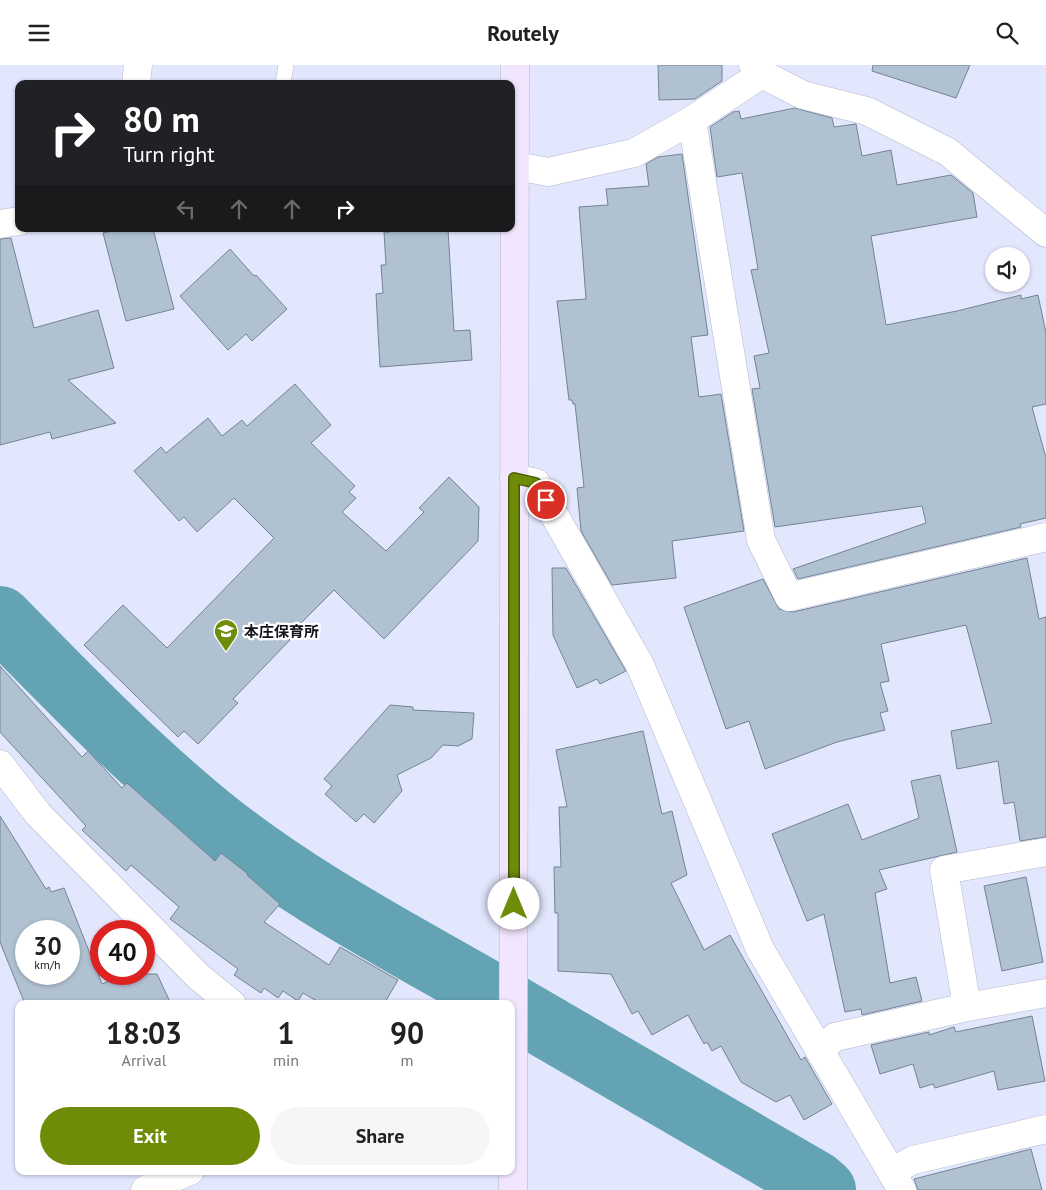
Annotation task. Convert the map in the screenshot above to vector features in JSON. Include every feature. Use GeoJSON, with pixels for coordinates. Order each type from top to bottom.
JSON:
{"type":"FeatureCollection","features":[{"type":"Feature","properties":{"kind":"street"},"geometry":{"type":"LineString","coordinates":[[136,80],[138,65]]}},
{"type":"Feature","properties":{"kind":"street"},"geometry":{"type":"LineString","coordinates":[[515,65],[515,80]]}},
{"type":"Feature","properties":{"kind":"street"},"geometry":{"type":"LineString","coordinates":[[515,165],[548,172],[634,153],[692,120],[757,70],[802,95],[866,111],[948,152],[1046,233]]}},
{"type":"Feature","properties":{"kind":"street"},"geometry":{"type":"LineString","coordinates":[[692,120],[761,540],[789,597],[1046,537]]}},
{"type":"Feature","properties":{"kind":"street"},"geometry":{"type":"LineString","coordinates":[[0,223],[15,221]]}},
{"type":"Feature","properties":{"kind":"street"},"geometry":{"type":"LineString","coordinates":[[513,232],[514,1000]]}},
{"type":"Feature","properties":{"kind":"street"},"geometry":{"type":"LineString","coordinates":[[514,478],[536,483],[640,665],[760,949],[897,1181],[913,1160],[1046,1129]]}},
{"type":"Feature","properties":{"kind":"street"},"geometry":{"type":"LineString","coordinates":[[0,764],[38,815],[199,977],[227,1000]]}},
{"type":"Feature","properties":{"kind":"street"},"geometry":{"type":"LineString","coordinates":[[967,1007],[944,870],[1046,852]]}},
{"type":"Feature","properties":{"kind":"street"},"geometry":{"type":"LineString","coordinates":[[819,1050],[835,1037],[967,1007],[1046,993]]}},
{"type":"Feature","properties":{"kind":"street"},"geometry":{"type":"LineString","coordinates":[[145,1190],[181,1175]]}},
{"type":"Feature","properties":{"kind":"street"},"geometry":{"type":"LineString","coordinates":[[513,1175],[513,1190]]}},
{"type":"Feature","properties":{"kind":"lane"},"geometry":{"type":"LineString","coordinates":[[284,80],[286,65]]}},
{"type":"Feature","properties":{"kind":"building"},"geometry":{"type":"Polygon","coordinates":[[[658,65],[722,65],[722,81],[695,99],[659,100],[658,65]]]}},
{"type":"Feature","properties":{"kind":"building"},"geometry":{"type":"Polygon","coordinates":[[[873,65],[970,65],[956,98],[872,71],[873,65]]]}},
{"type":"Feature","properties":{"kind":"building"},"geometry":{"type":"Polygon","coordinates":[[[795,108],[832,118],[834,127],[856,124],[862,156],[891,150],[897,185],[951,175],[973,193],[977,217],[871,236],[886,325],[957,311],[1021,295],[1021,299],[1038,295],[1046,333],[1046,404],[1032,407],[1046,458],[1046,518],[1020,524],[1021,527],[798,579],[793,569],[926,523],[922,506],[775,527],[752,389],[760,388],[754,356],[769,353],[751,270],[758,269],[742,173],[717,177],[710,127],[733,112],[739,111],[741,119],[795,108]]]}},
{"type":"Feature","properties":{"kind":"building"},"geometry":{"type":"Polygon","coordinates":[[[682,154],[708,335],[691,337],[699,397],[721,394],[744,531],[672,541],[676,578],[612,585],[581,531],[577,488],[584,487],[575,404],[573,404],[572,400],[569,400],[557,301],[586,299],[579,207],[608,205],[606,189],[649,186],[646,164],[658,157],[682,154]]]}},
{"type":"Feature","properties":{"kind":"building"},"geometry":{"type":"Polygon","coordinates":[[[154,232],[174,309],[126,321],[103,233],[154,232]]]}},
{"type":"Feature","properties":{"kind":"building"},"geometry":{"type":"Polygon","coordinates":[[[384,232],[448,232],[454,331],[470,330],[472,360],[380,367],[376,294],[383,293],[381,265],[386,265],[384,232]]]}},
{"type":"Feature","properties":{"kind":"building"},"geometry":{"type":"Polygon","coordinates":[[[11,238],[34,328],[98,310],[114,368],[68,380],[116,423],[52,439],[50,432],[0,445],[0,239],[11,238]]]}},
{"type":"Feature","properties":{"kind":"building"},"geometry":{"type":"Polygon","coordinates":[[[230,249],[287,309],[252,341],[246,334],[228,350],[180,296],[230,249]]]}},
{"type":"Feature","properties":{"kind":"building"},"geometry":{"type":"Polygon","coordinates":[[[295,384],[331,425],[311,443],[355,486],[349,492],[356,498],[342,512],[386,551],[424,512],[419,508],[449,477],[479,507],[478,541],[384,639],[334,590],[287,637],[290,640],[233,699],[238,703],[198,744],[184,731],[178,737],[84,645],[123,605],[167,648],[274,538],[234,498],[197,532],[184,517],[179,521],[134,471],[161,447],[166,453],[208,418],[222,436],[242,420],[247,426],[295,384]]]}},
{"type":"Feature","properties":{"kind":"building"},"geometry":{"type":"Polygon","coordinates":[[[1027,558],[1039,619],[1046,617],[1046,837],[1020,841],[1014,802],[1004,804],[998,761],[957,769],[951,731],[992,723],[966,625],[881,644],[889,681],[880,683],[888,711],[880,713],[885,730],[837,742],[765,769],[749,721],[726,729],[684,607],[763,579],[779,609],[793,612],[1027,558]]]}},
{"type":"Feature","properties":{"kind":"building"},"geometry":{"type":"Polygon","coordinates":[[[552,568],[566,568],[626,671],[600,684],[597,679],[577,688],[553,635],[552,568]]]}},
{"type":"Feature","properties":{"kind":"building"},"geometry":{"type":"Polygon","coordinates":[[[0,666],[82,757],[88,751],[122,788],[127,783],[215,861],[221,853],[248,874],[280,904],[264,922],[329,965],[340,947],[398,980],[386,1000],[315,1000],[303,993],[299,1000],[296,1000],[283,991],[278,998],[264,988],[261,993],[234,975],[238,969],[170,919],[179,907],[131,865],[126,871],[82,830],[86,826],[0,732],[0,666]]]}},
{"type":"Feature","properties":{"kind":"building"},"geometry":{"type":"Polygon","coordinates":[[[390,705],[413,707],[413,710],[474,713],[472,739],[458,746],[443,745],[431,758],[397,775],[402,791],[374,823],[364,814],[356,822],[325,794],[332,786],[324,779],[390,705]]]}},
{"type":"Feature","properties":{"kind":"building"},"geometry":{"type":"Polygon","coordinates":[[[643,731],[662,814],[672,811],[687,875],[671,883],[704,950],[730,935],[801,1060],[805,1057],[832,1104],[804,1120],[790,1095],[776,1102],[741,1082],[721,1046],[712,1051],[707,1042],[704,1044],[688,1015],[652,1035],[638,1011],[632,1014],[611,974],[558,971],[558,913],[555,913],[554,867],[561,867],[559,807],[567,807],[556,750],[643,731]]]}},
{"type":"Feature","properties":{"kind":"building"},"geometry":{"type":"Polygon","coordinates":[[[940,775],[957,852],[879,870],[887,889],[875,893],[890,983],[916,977],[922,1001],[862,1015],[861,1009],[845,1012],[824,914],[807,921],[772,834],[848,804],[862,840],[919,818],[911,781],[940,775]]]}},
{"type":"Feature","properties":{"kind":"building"},"geometry":{"type":"Polygon","coordinates":[[[0,816],[46,889],[49,887],[51,892],[64,888],[77,920],[15,920],[15,979],[0,942],[0,816]]]}},
{"type":"Feature","properties":{"kind":"building"},"geometry":{"type":"Polygon","coordinates":[[[1026,877],[1043,962],[1002,971],[984,886],[1026,877]]]}},
{"type":"Feature","properties":{"kind":"building"},"geometry":{"type":"Polygon","coordinates":[[[80,928],[90,954],[90,985],[155,985],[155,974],[157,974],[169,1000],[23,1000],[17,985],[80,985],[80,928]]]}},
{"type":"Feature","properties":{"kind":"building"},"geometry":{"type":"Polygon","coordinates":[[[1032,1016],[1045,1081],[998,1090],[994,1071],[935,1088],[933,1084],[920,1088],[913,1064],[880,1074],[871,1045],[929,1032],[929,1035],[954,1027],[956,1032],[1032,1016]]]}},
{"type":"Feature","properties":{"kind":"building"},"geometry":{"type":"Polygon","coordinates":[[[1031,1149],[1042,1190],[918,1190],[914,1179],[1031,1149]]]}},
{"type":"Feature","properties":{"kind":"waterway"},"geometry":{"type":"LineString","coordinates":[[0,618],[154,770],[244,844],[354,916],[501,1000]]}},
{"type":"Feature","properties":{"kind":"waterway"},"geometry":{"type":"LineString","coordinates":[[515,1008],[816,1183],[824,1190]]}},
{"type":"Feature","properties":{"kind":"place","name":"本庄保育所"},"geometry":{"type":"Point","coordinates":[226,652]}},
{"type":"Feature","properties":{"kind":"route"},"geometry":{"type":"LineString","coordinates":[[514,904],[514,478],[536,483],[546,500]]}}]}
